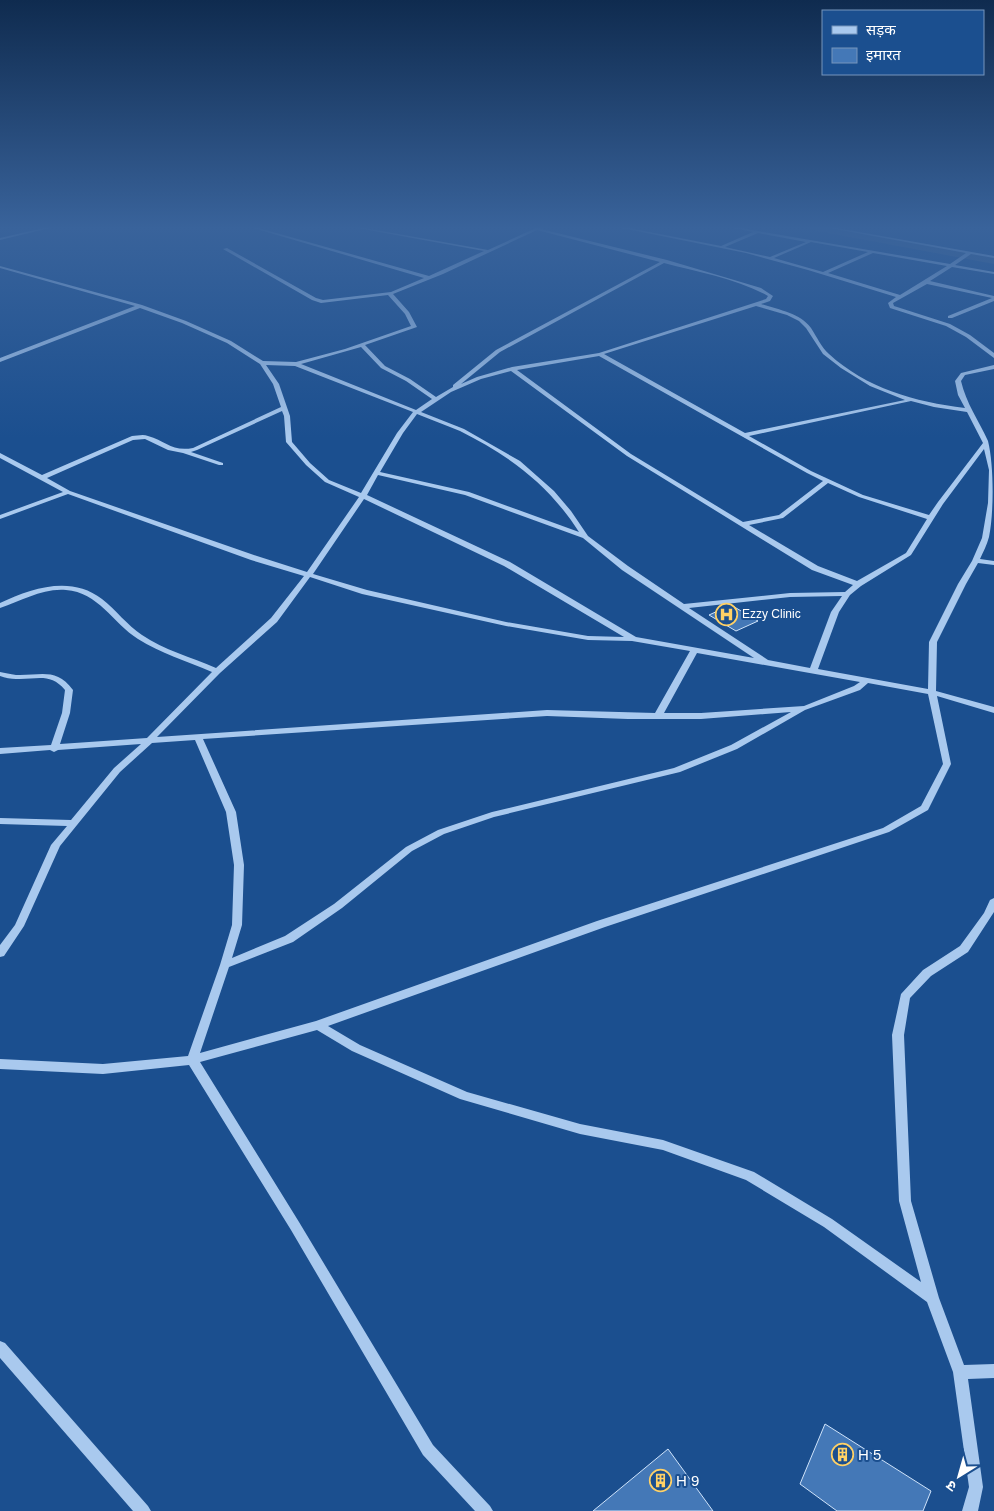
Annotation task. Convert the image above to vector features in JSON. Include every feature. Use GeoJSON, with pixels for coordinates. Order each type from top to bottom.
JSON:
{"type":"FeatureCollection","features":[{"type":"Feature","properties":{"kind":"street"},"geometry":{"type":"LineString","coordinates":[[110,298],[184,322],[229,342],[262,363],[276,384],[287,416],[289,442],[308,464],[327,481],[507,564],[634,639]]}},
{"type":"Feature","properties":{"kind":"street"},"geometry":{"type":"LineString","coordinates":[[311,298],[323,302],[358,298]]}},
{"type":"Feature","properties":{"kind":"street"},"geometry":{"type":"LineString","coordinates":[[262,363],[296,364],[362,345],[414,327],[407,313],[393,298]]}},
{"type":"Feature","properties":{"kind":"street"},"geometry":{"type":"LineString","coordinates":[[0,953],[19,926],[56,845],[117,770],[149,741],[218,671],[274,620],[363,496],[400,434],[416,412],[449,391],[498,351],[597,298]]}},
{"type":"Feature","properties":{"kind":"street"},"geometry":{"type":"LineString","coordinates":[[449,391],[479,378],[512,369],[600,354],[756,304],[770,298]]}},
{"type":"Feature","properties":{"kind":"street"},"geometry":{"type":"LineString","coordinates":[[899,298],[890,303],[892,307],[948,325],[968,336],[994,356]]}},
{"type":"Feature","properties":{"kind":"street"},"geometry":{"type":"LineString","coordinates":[[950,317],[994,298]]}},
{"type":"Feature","properties":{"kind":"street"},"geometry":{"type":"LineString","coordinates":[[756,304],[805,323],[825,353],[853,375],[879,390],[930,406],[968,410]]}},
{"type":"Feature","properties":{"kind":"street"},"geometry":{"type":"LineString","coordinates":[[0,360],[140,306]]}},
{"type":"Feature","properties":{"kind":"street"},"geometry":{"type":"LineString","coordinates":[[362,345],[384,367],[436,400]]}},
{"type":"Feature","properties":{"kind":"street"},"geometry":{"type":"LineString","coordinates":[[600,354],[828,480],[861,496],[931,518]]}},
{"type":"Feature","properties":{"kind":"street"},"geometry":{"type":"LineString","coordinates":[[296,364],[462,430],[518,462],[552,492],[585,537]]}},
{"type":"Feature","properties":{"kind":"street"},"geometry":{"type":"LineString","coordinates":[[0,1064],[103,1069],[192,1060],[318,1025],[602,924],[886,830],[925,808],[947,764],[932,692],[933,642],[962,584],[976,561],[985,538],[992,503],[992,470],[986,443],[961,395],[958,382],[963,374],[994,367]]}},
{"type":"Feature","properties":{"kind":"street"},"geometry":{"type":"LineString","coordinates":[[512,369],[629,455],[815,568],[858,584]]}},
{"type":"Feature","properties":{"kind":"street"},"geometry":{"type":"LineString","coordinates":[[745,435],[908,400]]}},
{"type":"Feature","properties":{"kind":"street"},"geometry":{"type":"LineString","coordinates":[[186,452],[284,408]]}},
{"type":"Feature","properties":{"kind":"street"},"geometry":{"type":"LineString","coordinates":[[42,477],[132,438],[146,437],[170,449],[186,452],[221,464]]}},
{"type":"Feature","properties":{"kind":"street"},"geometry":{"type":"LineString","coordinates":[[812,671],[835,612],[847,594],[858,584],[909,554],[931,518],[986,443]]}},
{"type":"Feature","properties":{"kind":"street"},"geometry":{"type":"LineString","coordinates":[[0,455],[68,492],[254,558],[365,592],[506,624],[588,638],[634,639],[932,692],[994,710]]}},
{"type":"Feature","properties":{"kind":"street"},"geometry":{"type":"LineString","coordinates":[[377,473],[466,493],[585,537],[625,568],[766,662]]}},
{"type":"Feature","properties":{"kind":"street"},"geometry":{"type":"LineString","coordinates":[[741,524],[781,517],[828,480]]}},
{"type":"Feature","properties":{"kind":"street"},"geometry":{"type":"LineString","coordinates":[[0,517],[68,492]]}},
{"type":"Feature","properties":{"kind":"street"},"geometry":{"type":"LineString","coordinates":[[976,561],[994,563]]}},
{"type":"Feature","properties":{"kind":"street"},"geometry":{"type":"LineString","coordinates":[[0,606],[16,598],[68,586],[84,590],[99,600],[121,623],[141,637],[161,648],[218,671]]}},
{"type":"Feature","properties":{"kind":"street"},"geometry":{"type":"LineString","coordinates":[[684,606],[790,595],[847,594]]}},
{"type":"Feature","properties":{"kind":"street"},"geometry":{"type":"LineString","coordinates":[[658,716],[694,650]]}},
{"type":"Feature","properties":{"kind":"street"},"geometry":{"type":"LineString","coordinates":[[0,674],[15,677],[55,677],[64,681],[70,690],[66,713],[54,748]]}},
{"type":"Feature","properties":{"kind":"street"},"geometry":{"type":"LineString","coordinates":[[226,965],[289,939],[338,906],[409,849],[441,832],[492,815],[677,770],[734,747],[805,708],[857,688],[867,680]]}},
{"type":"Feature","properties":{"kind":"street"},"geometry":{"type":"LineString","coordinates":[[970,703],[994,705]]}},
{"type":"Feature","properties":{"kind":"street"},"geometry":{"type":"LineString","coordinates":[[0,752],[547,713],[701,716],[805,708]]}},
{"type":"Feature","properties":{"kind":"street"},"geometry":{"type":"LineString","coordinates":[[192,1060],[226,965],[237,925],[239,865],[231,812],[198,737]]}},
{"type":"Feature","properties":{"kind":"street"},"geometry":{"type":"LineString","coordinates":[[0,821],[75,823]]}},
{"type":"Feature","properties":{"kind":"street"},"geometry":{"type":"LineString","coordinates":[[970,1511],[976,1487],[960,1372],[932,1298],[905,1201],[898,1035],[905,997],[927,973],[964,949],[994,902]]}},
{"type":"Feature","properties":{"kind":"street"},"geometry":{"type":"LineString","coordinates":[[318,1025],[356,1048],[464,1096],[580,1129],[663,1145],[750,1176],[828,1223],[932,1298]]}},
{"type":"Feature","properties":{"kind":"street"},"geometry":{"type":"LineString","coordinates":[[192,1060],[295,1226],[428,1450],[484,1511]]}},
{"type":"Feature","properties":{"kind":"street"},"geometry":{"type":"LineString","coordinates":[[0,1348],[143,1511]]}},
{"type":"Feature","properties":{"kind":"street"},"geometry":{"type":"LineString","coordinates":[[960,1372],[994,1371]]}},
{"type":"Feature","properties":{"kind":"building"},"geometry":{"type":"Polygon","coordinates":[[[731,605],[758,621],[736,631],[709,615],[731,605]]]}},
{"type":"Feature","properties":{"kind":"building","name":"H 5"},"geometry":{"type":"Polygon","coordinates":[[[825,1424],[931,1491],[923,1511],[837,1511],[800,1484],[825,1424]]]}},
{"type":"Feature","properties":{"kind":"building","name":"H 9"},"geometry":{"type":"Polygon","coordinates":[[[668,1449],[713,1511],[593,1511],[668,1449]]]}},
{"type":"Feature","properties":{"kind":"place","name":"Ezzy Clinic"},"geometry":{"type":"Point","coordinates":[726,614]}},
{"type":"Feature","properties":{"kind":"place","name":"H 5"},"geometry":{"type":"Point","coordinates":[842,1454]}},
{"type":"Feature","properties":{"kind":"place","name":"H 9"},"geometry":{"type":"Point","coordinates":[660,1480]}}]}
